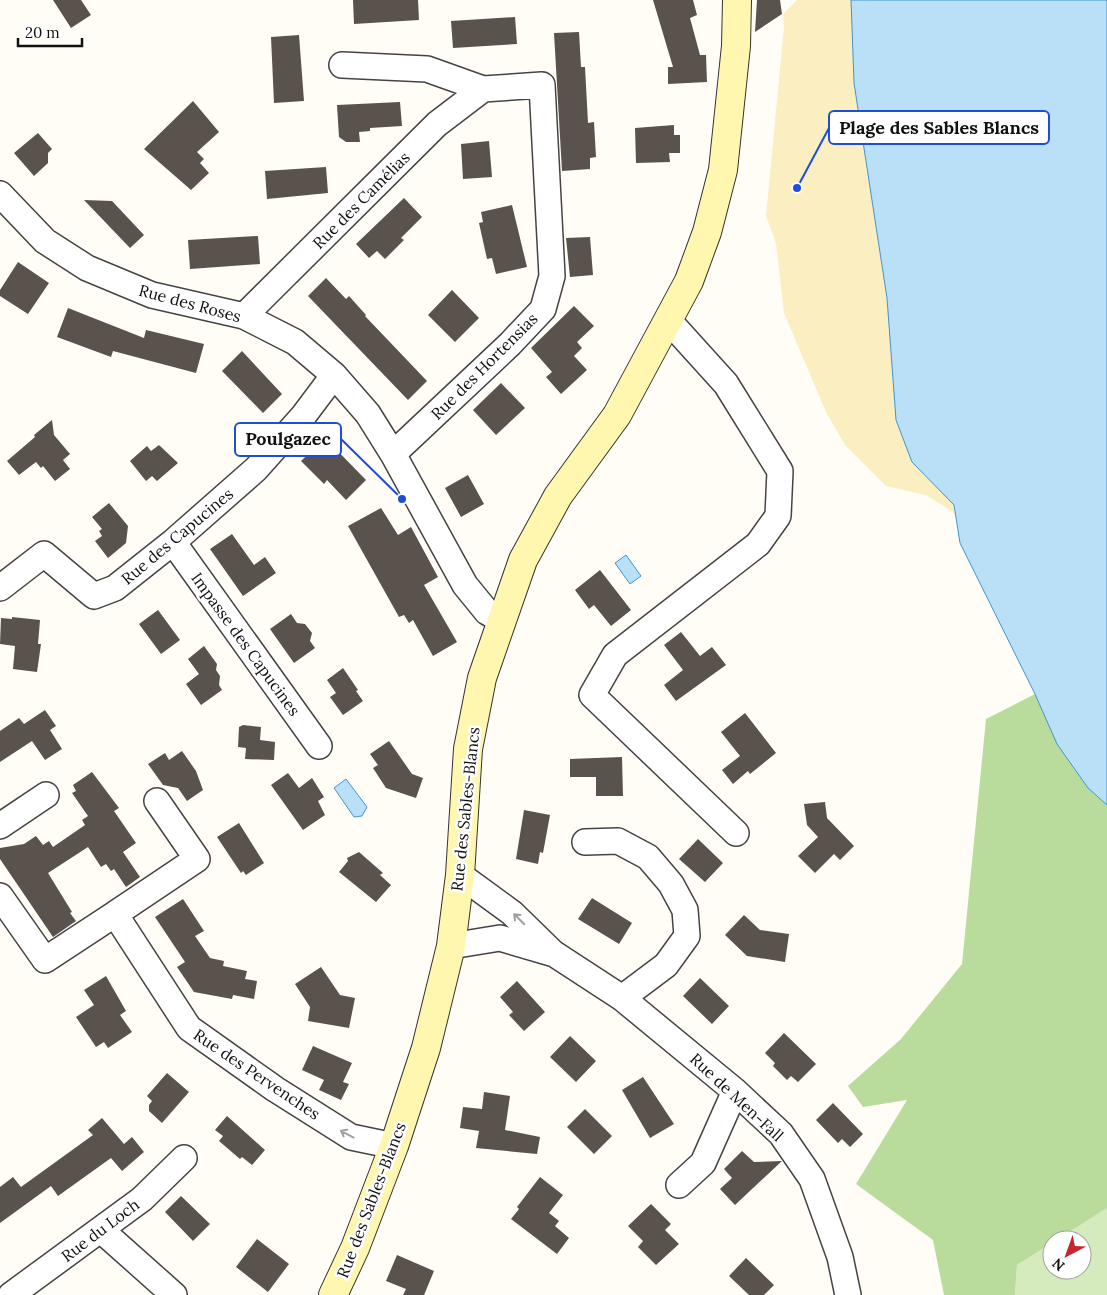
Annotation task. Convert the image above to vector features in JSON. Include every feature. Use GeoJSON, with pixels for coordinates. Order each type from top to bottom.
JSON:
{"type":"FeatureCollection","features":[{"type":"Feature","properties":{"kind":"street","name":"Rue des Sables-Blancs"},"geometry":{"type":"LineString","coordinates":[[333,1295],[355,1248],[394,1146],[426,1048],[450,946],[460,875],[468,749],[482,678],[501,620],[524,560],[558,496],[617,415],[669,321],[689,281],[707,232],[723,170],[736,46],[736,0]]}},
{"type":"Feature","properties":{"kind":"street"},"geometry":{"type":"LineString","coordinates":[[342,65],[427,69],[483,89]]}},
{"type":"Feature","properties":{"kind":"street","name":"Rue des Hortensias"},"geometry":{"type":"LineString","coordinates":[[393,454],[510,344],[542,309],[552,276],[542,85],[483,89]]}},
{"type":"Feature","properties":{"kind":"street","name":"Rue des Camélias"},"geometry":{"type":"LineString","coordinates":[[244,316],[437,124],[483,89]]}},
{"type":"Feature","properties":{"kind":"street","name":"Rue des Roses"},"geometry":{"type":"LineString","coordinates":[[0,194],[45,241],[87,268],[152,295],[244,316],[295,342],[334,375],[368,414],[393,454],[465,585],[487,612],[501,620]]}},
{"type":"Feature","properties":{"kind":"street"},"geometry":{"type":"LineString","coordinates":[[669,321],[726,384],[780,471],[778,516],[758,544],[615,655],[592,695],[736,833]]}},
{"type":"Feature","properties":{"kind":"street","name":"Rue des Capucines"},"geometry":{"type":"LineString","coordinates":[[0,588],[44,554],[94,596],[115,588],[173,542],[256,469],[304,415],[334,375]]}},
{"type":"Feature","properties":{"kind":"street","name":"Impasse des Capucines"},"geometry":{"type":"LineString","coordinates":[[173,542],[319,746]]}},
{"type":"Feature","properties":{"kind":"street"},"geometry":{"type":"LineString","coordinates":[[0,826],[46,795]]}},
{"type":"Feature","properties":{"kind":"street"},"geometry":{"type":"LineString","coordinates":[[0,896],[45,960],[197,859],[157,801]]}},
{"type":"Feature","properties":{"kind":"street"},"geometry":{"type":"LineString","coordinates":[[585,842],[618,841],[648,857],[671,884],[685,910],[687,936],[666,964],[622,998]]}},
{"type":"Feature","properties":{"kind":"street","name":"Rue de Men-Fall"},"geometry":{"type":"LineString","coordinates":[[460,875],[512,913],[553,954],[622,998],[735,1091],[780,1134],[812,1179],[840,1257],[848,1295]]}},
{"type":"Feature","properties":{"kind":"street","name":"Rue des Pervenches"},"geometry":{"type":"LineString","coordinates":[[115,914],[189,1028],[276,1089],[351,1137],[394,1146]]}},
{"type":"Feature","properties":{"kind":"street","name":"Rue de Men-Fall"},"geometry":{"type":"LineString","coordinates":[[450,946],[500,938],[553,954]]}},
{"type":"Feature","properties":{"kind":"street"},"geometry":{"type":"LineString","coordinates":[[679,1185],[702,1163],[735,1091]]}},
{"type":"Feature","properties":{"kind":"street","name":"Rue du Loch"},"geometry":{"type":"LineString","coordinates":[[11,1295],[142,1199],[184,1158]]}},
{"type":"Feature","properties":{"kind":"street"},"geometry":{"type":"LineString","coordinates":[[101,1230],[174,1295]]}},
{"type":"Feature","properties":{"kind":"green space"},"geometry":{"type":"Polygon","coordinates":[[[1035,694],[1049,725],[1074,768],[1107,805],[1107,1208],[1073,1230],[1042,1230],[1042,1249],[1017,1265],[1015,1295],[944,1295],[933,1240],[856,1184],[907,1100],[863,1107],[848,1086],[901,1039],[962,964],[986,719],[1035,694]]]}},
{"type":"Feature","properties":{"kind":"green space"},"geometry":{"type":"Polygon","coordinates":[[[1107,1208],[1107,1295],[1015,1295],[1017,1265],[1042,1249],[1042,1280],[1092,1280],[1092,1230],[1073,1230],[1107,1208]]]}},
{"type":"Feature","properties":{"kind":"sand"},"geometry":{"type":"Polygon","coordinates":[[[797,0],[1107,0],[990,564],[953,512],[926,495],[886,486],[845,445],[826,412],[784,313],[776,243],[766,216],[784,27],[783,14],[797,0]]]}},
{"type":"Feature","properties":{"kind":"water"},"geometry":{"type":"Polygon","coordinates":[[[851,0],[1107,0],[1107,805],[1088,788],[1057,744],[1035,694],[960,543],[954,505],[912,462],[896,420],[887,298],[854,83],[851,0]]]}},
{"type":"Feature","properties":{"kind":"water"},"geometry":{"type":"Polygon","coordinates":[[[626,555],[641,576],[630,584],[615,563],[626,555]]]}},
{"type":"Feature","properties":{"kind":"water"},"geometry":{"type":"Polygon","coordinates":[[[346,779],[367,807],[362,816],[354,817],[334,788],[346,779]]]}},
{"type":"Feature","properties":{"kind":"building"},"geometry":{"type":"Polygon","coordinates":[[[53,0],[81,0],[91,15],[71,28],[53,0]]]}},
{"type":"Feature","properties":{"kind":"building"},"geometry":{"type":"Polygon","coordinates":[[[353,0],[418,0],[419,20],[354,24],[353,0]]]}},
{"type":"Feature","properties":{"kind":"building"},"geometry":{"type":"Polygon","coordinates":[[[653,0],[693,0],[697,15],[690,18],[700,55],[706,55],[707,82],[668,84],[668,67],[673,67],[653,0]]]}},
{"type":"Feature","properties":{"kind":"building"},"geometry":{"type":"Polygon","coordinates":[[[757,0],[780,0],[782,14],[755,32],[757,0]]]}},
{"type":"Feature","properties":{"kind":"building"},"geometry":{"type":"Polygon","coordinates":[[[515,17],[517,44],[453,48],[451,21],[515,17]]]}},
{"type":"Feature","properties":{"kind":"building"},"geometry":{"type":"Polygon","coordinates":[[[579,32],[581,67],[585,67],[588,123],[594,122],[596,157],[590,158],[590,169],[562,171],[554,33],[579,32]]]}},
{"type":"Feature","properties":{"kind":"building"},"geometry":{"type":"Polygon","coordinates":[[[299,35],[304,101],[274,103],[271,37],[299,35]]]}},
{"type":"Feature","properties":{"kind":"building"},"geometry":{"type":"Polygon","coordinates":[[[193,101],[219,132],[197,152],[204,159],[200,163],[209,173],[191,190],[144,149],[193,101]]]}},
{"type":"Feature","properties":{"kind":"building"},"geometry":{"type":"Polygon","coordinates":[[[400,102],[402,126],[370,128],[370,131],[359,132],[360,142],[346,142],[339,137],[337,105],[400,102]]]}},
{"type":"Feature","properties":{"kind":"building"},"geometry":{"type":"Polygon","coordinates":[[[674,125],[674,135],[680,135],[680,153],[669,153],[670,162],[636,163],[635,128],[674,125]]]}},
{"type":"Feature","properties":{"kind":"building"},"geometry":{"type":"Polygon","coordinates":[[[38,133],[52,149],[48,153],[48,163],[34,176],[14,153],[38,133]]]}},
{"type":"Feature","properties":{"kind":"building"},"geometry":{"type":"Polygon","coordinates":[[[489,141],[492,177],[463,179],[461,144],[489,141]]]}},
{"type":"Feature","properties":{"kind":"building"},"geometry":{"type":"Polygon","coordinates":[[[326,167],[328,193],[267,199],[265,171],[326,167]]]}},
{"type":"Feature","properties":{"kind":"building"},"geometry":{"type":"Polygon","coordinates":[[[404,198],[422,217],[401,238],[404,240],[385,259],[377,251],[369,258],[356,244],[404,198]]]}},
{"type":"Feature","properties":{"kind":"building"},"geometry":{"type":"Polygon","coordinates":[[[84,200],[112,201],[144,235],[130,248],[84,200]]]}},
{"type":"Feature","properties":{"kind":"building"},"geometry":{"type":"Polygon","coordinates":[[[512,205],[527,267],[496,274],[492,258],[487,259],[479,223],[483,222],[481,212],[512,205]]]}},
{"type":"Feature","properties":{"kind":"building"},"geometry":{"type":"Polygon","coordinates":[[[258,236],[260,264],[190,269],[188,240],[258,236]]]}},
{"type":"Feature","properties":{"kind":"building"},"geometry":{"type":"Polygon","coordinates":[[[590,237],[593,275],[570,277],[566,238],[590,237]]]}},
{"type":"Feature","properties":{"kind":"building"},"geometry":{"type":"Polygon","coordinates":[[[18,262],[49,283],[28,314],[0,296],[0,290],[18,262]]]}},
{"type":"Feature","properties":{"kind":"building"},"geometry":{"type":"Polygon","coordinates":[[[326,278],[346,299],[349,296],[365,316],[427,381],[408,400],[308,296],[326,278]]]}},
{"type":"Feature","properties":{"kind":"building"},"geometry":{"type":"Polygon","coordinates":[[[452,290],[479,318],[455,342],[428,315],[452,290]]]}},
{"type":"Feature","properties":{"kind":"building"},"geometry":{"type":"Polygon","coordinates":[[[574,306],[594,326],[577,342],[582,348],[574,356],[587,370],[561,394],[546,377],[552,372],[531,348],[574,306]]]}},
{"type":"Feature","properties":{"kind":"building"},"geometry":{"type":"Polygon","coordinates":[[[68,308],[144,338],[146,330],[204,344],[196,373],[113,351],[111,357],[57,337],[68,308]]]}},
{"type":"Feature","properties":{"kind":"building"},"geometry":{"type":"Polygon","coordinates":[[[242,351],[282,394],[263,413],[222,371],[242,351]]]}},
{"type":"Feature","properties":{"kind":"building"},"geometry":{"type":"Polygon","coordinates":[[[501,383],[525,408],[496,435],[473,410],[501,383]]]}},
{"type":"Feature","properties":{"kind":"building"},"geometry":{"type":"Polygon","coordinates":[[[52,420],[54,435],[70,454],[63,460],[70,469],[55,481],[43,466],[41,468],[36,462],[19,475],[7,461],[52,420]]]}},
{"type":"Feature","properties":{"kind":"building"},"geometry":{"type":"Polygon","coordinates":[[[325,438],[366,480],[346,500],[327,480],[324,484],[301,461],[325,438]]]}},
{"type":"Feature","properties":{"kind":"building"},"geometry":{"type":"Polygon","coordinates":[[[159,445],[178,463],[157,481],[152,476],[146,481],[130,461],[147,446],[151,451],[159,445]]]}},
{"type":"Feature","properties":{"kind":"building"},"geometry":{"type":"Polygon","coordinates":[[[468,475],[484,504],[461,517],[445,488],[468,475]]]}},
{"type":"Feature","properties":{"kind":"building"},"geometry":{"type":"Polygon","coordinates":[[[109,503],[128,526],[126,543],[108,558],[95,541],[102,536],[99,531],[102,529],[92,517],[109,503]]]}},
{"type":"Feature","properties":{"kind":"building"},"geometry":{"type":"Polygon","coordinates":[[[381,508],[398,535],[411,527],[438,577],[424,585],[457,642],[433,656],[413,620],[409,623],[404,615],[399,617],[348,526],[381,508]]]}},
{"type":"Feature","properties":{"kind":"building"},"geometry":{"type":"Polygon","coordinates":[[[232,534],[254,565],[265,557],[276,573],[243,596],[210,549],[232,534]]]}},
{"type":"Feature","properties":{"kind":"building"},"geometry":{"type":"Polygon","coordinates":[[[600,570],[631,610],[611,626],[594,605],[589,609],[575,590],[600,570]]]}},
{"type":"Feature","properties":{"kind":"building"},"geometry":{"type":"Polygon","coordinates":[[[158,610],[180,640],[161,654],[139,624],[158,610]]]}},
{"type":"Feature","properties":{"kind":"building"},"geometry":{"type":"Polygon","coordinates":[[[291,614],[297,623],[305,624],[312,633],[310,641],[315,648],[294,663],[270,629],[291,614]]]}},
{"type":"Feature","properties":{"kind":"building"},"geometry":{"type":"Polygon","coordinates":[[[12,617],[40,620],[38,644],[41,644],[37,672],[13,669],[15,646],[0,644],[1,618],[12,619],[12,617]]]}},
{"type":"Feature","properties":{"kind":"building"},"geometry":{"type":"Polygon","coordinates":[[[681,632],[700,656],[712,647],[726,665],[676,701],[664,685],[683,670],[664,645],[681,632]]]}},
{"type":"Feature","properties":{"kind":"building"},"geometry":{"type":"Polygon","coordinates":[[[204,646],[217,664],[216,670],[220,676],[219,685],[222,690],[201,705],[186,684],[199,674],[188,659],[204,646]]]}},
{"type":"Feature","properties":{"kind":"building"},"geometry":{"type":"Polygon","coordinates":[[[343,668],[363,701],[343,715],[330,697],[336,693],[327,680],[343,668]]]}},
{"type":"Feature","properties":{"kind":"building"},"geometry":{"type":"Polygon","coordinates":[[[45,710],[56,726],[50,730],[62,749],[45,760],[32,741],[0,762],[0,731],[19,718],[24,724],[45,710]]]}},
{"type":"Feature","properties":{"kind":"building"},"geometry":{"type":"Polygon","coordinates":[[[745,713],[776,753],[750,774],[748,771],[733,784],[722,770],[740,756],[721,732],[745,713]]]}},
{"type":"Feature","properties":{"kind":"building"},"geometry":{"type":"Polygon","coordinates":[[[243,725],[261,727],[260,740],[275,742],[274,760],[245,759],[246,748],[238,747],[239,727],[243,725]]]}},
{"type":"Feature","properties":{"kind":"building"},"geometry":{"type":"Polygon","coordinates":[[[389,741],[412,774],[423,778],[416,798],[386,788],[373,768],[378,765],[370,754],[389,741]]]}},
{"type":"Feature","properties":{"kind":"building"},"geometry":{"type":"Polygon","coordinates":[[[182,751],[196,771],[203,790],[187,801],[178,788],[163,785],[148,764],[165,753],[169,760],[182,751]]]}},
{"type":"Feature","properties":{"kind":"building"},"geometry":{"type":"Polygon","coordinates":[[[622,757],[623,796],[596,796],[596,777],[570,777],[570,759],[622,757]]]}},
{"type":"Feature","properties":{"kind":"building"},"geometry":{"type":"Polygon","coordinates":[[[92,772],[119,808],[114,811],[136,843],[123,852],[140,877],[126,887],[114,869],[111,871],[106,864],[101,867],[88,847],[48,873],[76,921],[53,937],[0,859],[0,848],[24,844],[36,836],[43,845],[49,841],[53,847],[85,825],[82,820],[88,816],[72,793],[76,791],[73,785],[92,772]]]}},
{"type":"Feature","properties":{"kind":"building"},"geometry":{"type":"Polygon","coordinates":[[[288,773],[299,788],[312,778],[324,797],[318,801],[325,815],[303,830],[271,785],[288,773]]]}},
{"type":"Feature","properties":{"kind":"building"},"geometry":{"type":"Polygon","coordinates":[[[825,802],[827,818],[854,846],[840,860],[834,854],[815,873],[798,856],[818,837],[807,825],[804,804],[825,802]]]}},
{"type":"Feature","properties":{"kind":"building"},"geometry":{"type":"Polygon","coordinates":[[[524,810],[550,815],[543,853],[540,852],[538,864],[516,859],[524,810]]]}},
{"type":"Feature","properties":{"kind":"building"},"geometry":{"type":"Polygon","coordinates":[[[239,823],[264,863],[246,875],[243,871],[241,873],[217,837],[239,823]]]}},
{"type":"Feature","properties":{"kind":"building"},"geometry":{"type":"Polygon","coordinates":[[[698,839],[723,863],[705,882],[679,859],[698,839]]]}},
{"type":"Feature","properties":{"kind":"building"},"geometry":{"type":"Polygon","coordinates":[[[359,852],[383,873],[380,875],[391,885],[376,902],[339,872],[348,861],[347,858],[359,852]]]}},
{"type":"Feature","properties":{"kind":"building"},"geometry":{"type":"Polygon","coordinates":[[[592,898],[632,923],[619,944],[578,919],[592,898]]]}},
{"type":"Feature","properties":{"kind":"building"},"geometry":{"type":"Polygon","coordinates":[[[183,899],[204,931],[195,936],[210,958],[224,961],[223,966],[247,971],[245,979],[257,981],[254,999],[233,995],[232,999],[194,992],[177,967],[185,962],[155,917],[183,899]]]}},
{"type":"Feature","properties":{"kind":"building"},"geometry":{"type":"Polygon","coordinates":[[[744,915],[760,930],[789,934],[785,962],[747,956],[725,935],[744,915]]]}},
{"type":"Feature","properties":{"kind":"building"},"geometry":{"type":"Polygon","coordinates":[[[321,967],[340,995],[355,998],[349,1028],[308,1021],[310,1007],[295,984],[321,967]]]}},
{"type":"Feature","properties":{"kind":"building"},"geometry":{"type":"Polygon","coordinates":[[[106,976],[126,1011],[120,1015],[132,1032],[108,1048],[104,1042],[96,1047],[76,1017],[94,1005],[84,990],[106,976]]]}},
{"type":"Feature","properties":{"kind":"building"},"geometry":{"type":"Polygon","coordinates":[[[700,978],[729,1006],[712,1024],[683,996],[700,978]]]}},
{"type":"Feature","properties":{"kind":"building"},"geometry":{"type":"Polygon","coordinates":[[[517,981],[545,1012],[524,1031],[509,1015],[513,1012],[500,997],[517,981]]]}},
{"type":"Feature","properties":{"kind":"building"},"geometry":{"type":"Polygon","coordinates":[[[784,1033],[816,1064],[798,1082],[791,1076],[787,1080],[773,1066],[775,1063],[765,1053],[784,1033]]]}},
{"type":"Feature","properties":{"kind":"building"},"geometry":{"type":"Polygon","coordinates":[[[570,1036],[596,1061],[576,1082],[550,1057],[570,1036]]]}},
{"type":"Feature","properties":{"kind":"building"},"geometry":{"type":"Polygon","coordinates":[[[313,1046],[352,1063],[343,1082],[349,1084],[341,1100],[319,1090],[324,1080],[302,1070],[313,1046]]]}},
{"type":"Feature","properties":{"kind":"building"},"geometry":{"type":"Polygon","coordinates":[[[167,1073],[189,1092],[162,1123],[149,1111],[149,1105],[152,1101],[147,1096],[167,1073]]]}},
{"type":"Feature","properties":{"kind":"building"},"geometry":{"type":"Polygon","coordinates":[[[643,1077],[674,1124],[650,1138],[622,1090],[643,1077]]]}},
{"type":"Feature","properties":{"kind":"building"},"geometry":{"type":"Polygon","coordinates":[[[484,1092],[510,1096],[505,1130],[540,1137],[537,1154],[476,1148],[479,1131],[460,1128],[463,1107],[482,1109],[484,1092]]]}},
{"type":"Feature","properties":{"kind":"building"},"geometry":{"type":"Polygon","coordinates":[[[833,1103],[863,1134],[850,1147],[842,1139],[838,1143],[816,1120],[833,1103]]]}},
{"type":"Feature","properties":{"kind":"building"},"geometry":{"type":"Polygon","coordinates":[[[585,1109],[612,1136],[594,1154],[567,1127],[585,1109]]]}},
{"type":"Feature","properties":{"kind":"building"},"geometry":{"type":"Polygon","coordinates":[[[227,1116],[265,1150],[252,1165],[242,1157],[240,1159],[219,1141],[223,1136],[215,1130],[227,1116]]]}},
{"type":"Feature","properties":{"kind":"building"},"geometry":{"type":"Polygon","coordinates":[[[102,1118],[124,1144],[132,1137],[144,1152],[122,1171],[111,1158],[58,1196],[51,1186],[0,1223],[0,1187],[13,1177],[21,1187],[93,1135],[88,1130],[102,1118]]]}},
{"type":"Feature","properties":{"kind":"building"},"geometry":{"type":"Polygon","coordinates":[[[742,1151],[754,1162],[782,1161],[735,1205],[720,1189],[732,1178],[724,1169],[742,1151]]]}},
{"type":"Feature","properties":{"kind":"building"},"geometry":{"type":"Polygon","coordinates":[[[540,1177],[563,1195],[549,1213],[559,1221],[555,1226],[569,1238],[557,1254],[511,1219],[519,1209],[517,1207],[540,1177]]]}},
{"type":"Feature","properties":{"kind":"building"},"geometry":{"type":"Polygon","coordinates":[[[181,1196],[210,1224],[193,1241],[165,1212],[181,1196]]]}},
{"type":"Feature","properties":{"kind":"building"},"geometry":{"type":"Polygon","coordinates":[[[651,1204],[671,1224],[665,1230],[679,1244],[656,1265],[638,1247],[643,1241],[628,1226],[651,1204]]]}},
{"type":"Feature","properties":{"kind":"building"},"geometry":{"type":"Polygon","coordinates":[[[257,1239],[289,1264],[268,1292],[236,1267],[257,1239]]]}},
{"type":"Feature","properties":{"kind":"building"},"geometry":{"type":"Polygon","coordinates":[[[397,1255],[434,1271],[424,1295],[403,1295],[406,1289],[386,1281],[397,1255]]]}},
{"type":"Feature","properties":{"kind":"building"},"geometry":{"type":"Polygon","coordinates":[[[746,1258],[774,1285],[764,1295],[749,1295],[729,1276],[746,1258]]]}},
{"type":"Feature","properties":{"kind":"place","name":"Plage des Sables Blancs"},"geometry":{"type":"Point","coordinates":[797,188]}},
{"type":"Feature","properties":{"kind":"place","name":"Poulgazec"},"geometry":{"type":"Point","coordinates":[402,499]}}]}
